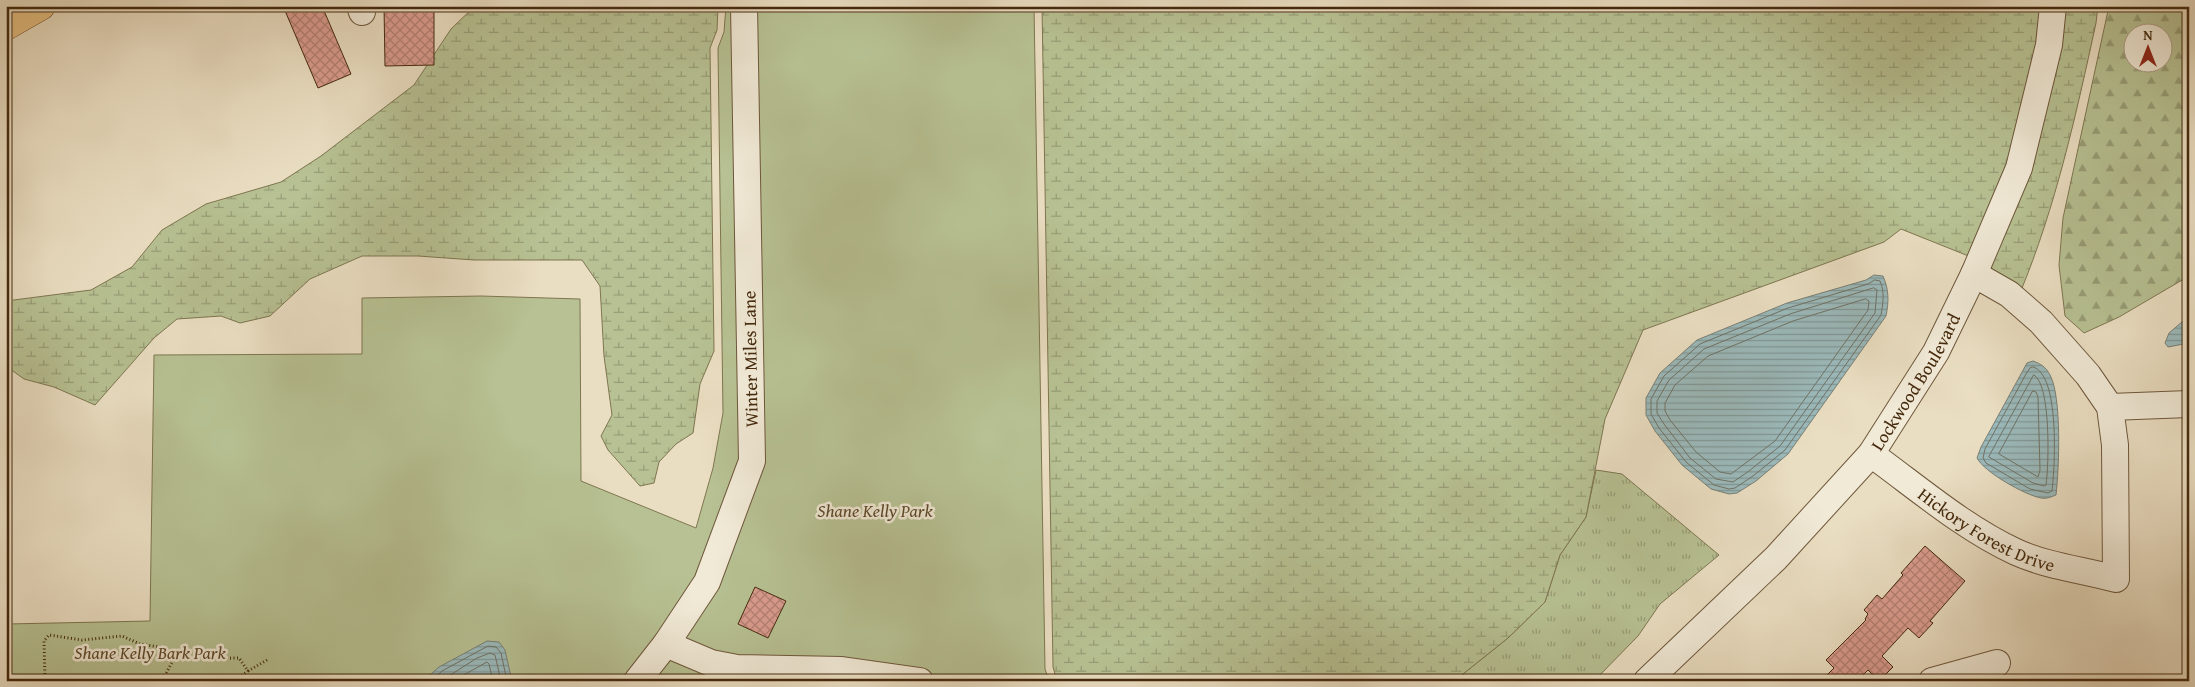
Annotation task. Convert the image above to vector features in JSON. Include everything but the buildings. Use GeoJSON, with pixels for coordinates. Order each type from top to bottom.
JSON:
{"type":"FeatureCollection","features":[{"type":"Feature","properties":{"kind":"main road"},"geometry":{"type":"LineString","coordinates":[[6,26],[41,6]]}},
{"type":"Feature","properties":{"kind":"street","name":"Winter Miles Lane"},"geometry":{"type":"LineString","coordinates":[[637,681],[666,644],[707,582],[752,461],[744,6]]}},
{"type":"Feature","properties":{"kind":"street","name":"Lockwood Boulevard"},"geometry":{"type":"LineString","coordinates":[[1647,681],[1776,558],[1871,454],[1936,352],[1974,274],[2018,168],[2049,46],[2053,6]]}},
{"type":"Feature","properties":{"kind":"street"},"geometry":{"type":"LineString","coordinates":[[1974,274],[2009,294],[2041,322],[2088,375],[2110,407],[2189,404]]}},
{"type":"Feature","properties":{"kind":"street","name":"Hickory Forest Drive"},"geometry":{"type":"LineString","coordinates":[[1871,454],[1984,536],[2018,553],[2055,565],[2116,579],[2115,445],[2110,407]]}},
{"type":"Feature","properties":{"kind":"street"},"geometry":{"type":"LineString","coordinates":[[666,644],[711,663],[737,668],[842,670],[920,681]]}},
{"type":"Feature","properties":{"kind":"street"},"geometry":{"type":"LineString","coordinates":[[1932,681],[1997,663]]}},
{"type":"Feature","properties":{"kind":"path"},"geometry":{"type":"LineString","coordinates":[[45,681],[44,641],[49,635],[82,640],[122,636],[140,644],[166,648],[174,659]]}},
{"type":"Feature","properties":{"kind":"path"},"geometry":{"type":"LineString","coordinates":[[174,659],[239,658],[248,671]]}},
{"type":"Feature","properties":{"kind":"path"},"geometry":{"type":"LineString","coordinates":[[159,681],[164,677],[174,659]]}},
{"type":"Feature","properties":{"kind":"path"},"geometry":{"type":"LineString","coordinates":[[234,681],[267,660]]}},
{"type":"Feature","properties":{"kind":"path"},"geometry":{"type":"LineString","coordinates":[[164,677],[168,681]]}},
{"type":"Feature","properties":{"kind":"green space"},"geometry":{"type":"Polygon","coordinates":[[[475,6],[718,6],[717,30],[710,48],[714,351],[700,384],[693,433],[676,444],[659,462],[654,483],[640,486],[608,450],[601,436],[612,415],[604,356],[600,286],[582,260],[474,260],[418,256],[362,256],[310,279],[270,316],[240,323],[221,316],[177,319],[154,338],[95,405],[54,387],[24,379],[6,366],[6,301],[91,290],[132,267],[162,230],[206,204],[281,182],[321,156],[414,85],[451,29],[475,6]]]}},
{"type":"Feature","properties":{"kind":"green space","name":"Shane Kelly Park"},"geometry":{"type":"Polygon","coordinates":[[[726,6],[1034,6],[1045,669],[1049,681],[8,681],[7,624],[150,621],[154,355],[362,354],[362,298],[481,296],[580,299],[581,481],[696,528],[713,468],[723,413],[718,48],[724,32],[726,6]]]}},
{"type":"Feature","properties":{"kind":"green space"},"geometry":{"type":"Polygon","coordinates":[[[1042,6],[2044,6],[2010,165],[1971,257],[1901,229],[1884,242],[1643,330],[1605,419],[1586,517],[1560,555],[1545,602],[1508,638],[1463,674],[1460,681],[1057,681],[1053,667],[1042,6]]]}},
{"type":"Feature","properties":{"kind":"green space"},"geometry":{"type":"Polygon","coordinates":[[[2063,6],[2098,6],[2096,23],[2073,126],[2055,194],[2020,293],[1988,265],[2063,6]]]}},
{"type":"Feature","properties":{"kind":"green space"},"geometry":{"type":"Polygon","coordinates":[[[2109,6],[2189,6],[2189,276],[2119,317],[2084,333],[2065,316],[2059,265],[2063,218],[2109,6]]]}},
{"type":"Feature","properties":{"kind":"green space"},"geometry":{"type":"Polygon","coordinates":[[[1596,470],[1622,474],[1719,555],[1660,604],[1638,636],[1594,681],[1460,681],[1463,674],[1508,638],[1545,602],[1560,555],[1586,517],[1596,470]]]}},
{"type":"Feature","properties":{"kind":"water"},"geometry":{"type":"Polygon","coordinates":[[[1874,275],[1883,276],[1886,286],[1888,300],[1886,316],[1788,454],[1756,481],[1737,493],[1729,494],[1711,489],[1682,465],[1655,431],[1646,415],[1646,398],[1660,373],[1697,340],[1787,303],[1866,280],[1874,275]]]}},
{"type":"Feature","properties":{"kind":"water"},"geometry":{"type":"Polygon","coordinates":[[[2189,316],[2189,343],[2168,347],[2165,343],[2169,333],[2189,316]]]}},
{"type":"Feature","properties":{"kind":"water"},"geometry":{"type":"Polygon","coordinates":[[[2033,361],[2043,366],[2050,375],[2054,385],[2058,416],[2059,451],[2056,495],[2049,498],[2034,496],[2006,482],[1988,470],[1977,458],[1981,447],[2027,363],[2033,361]]]}},
{"type":"Feature","properties":{"kind":"water"},"geometry":{"type":"Polygon","coordinates":[[[487,641],[499,642],[505,650],[512,681],[423,681],[439,667],[487,641]]]}},
{"type":"Feature","properties":{"kind":"park label","name":"Shane Kelly Bark Park"},"geometry":{"type":"Point","coordinates":[150,652]}}]}
